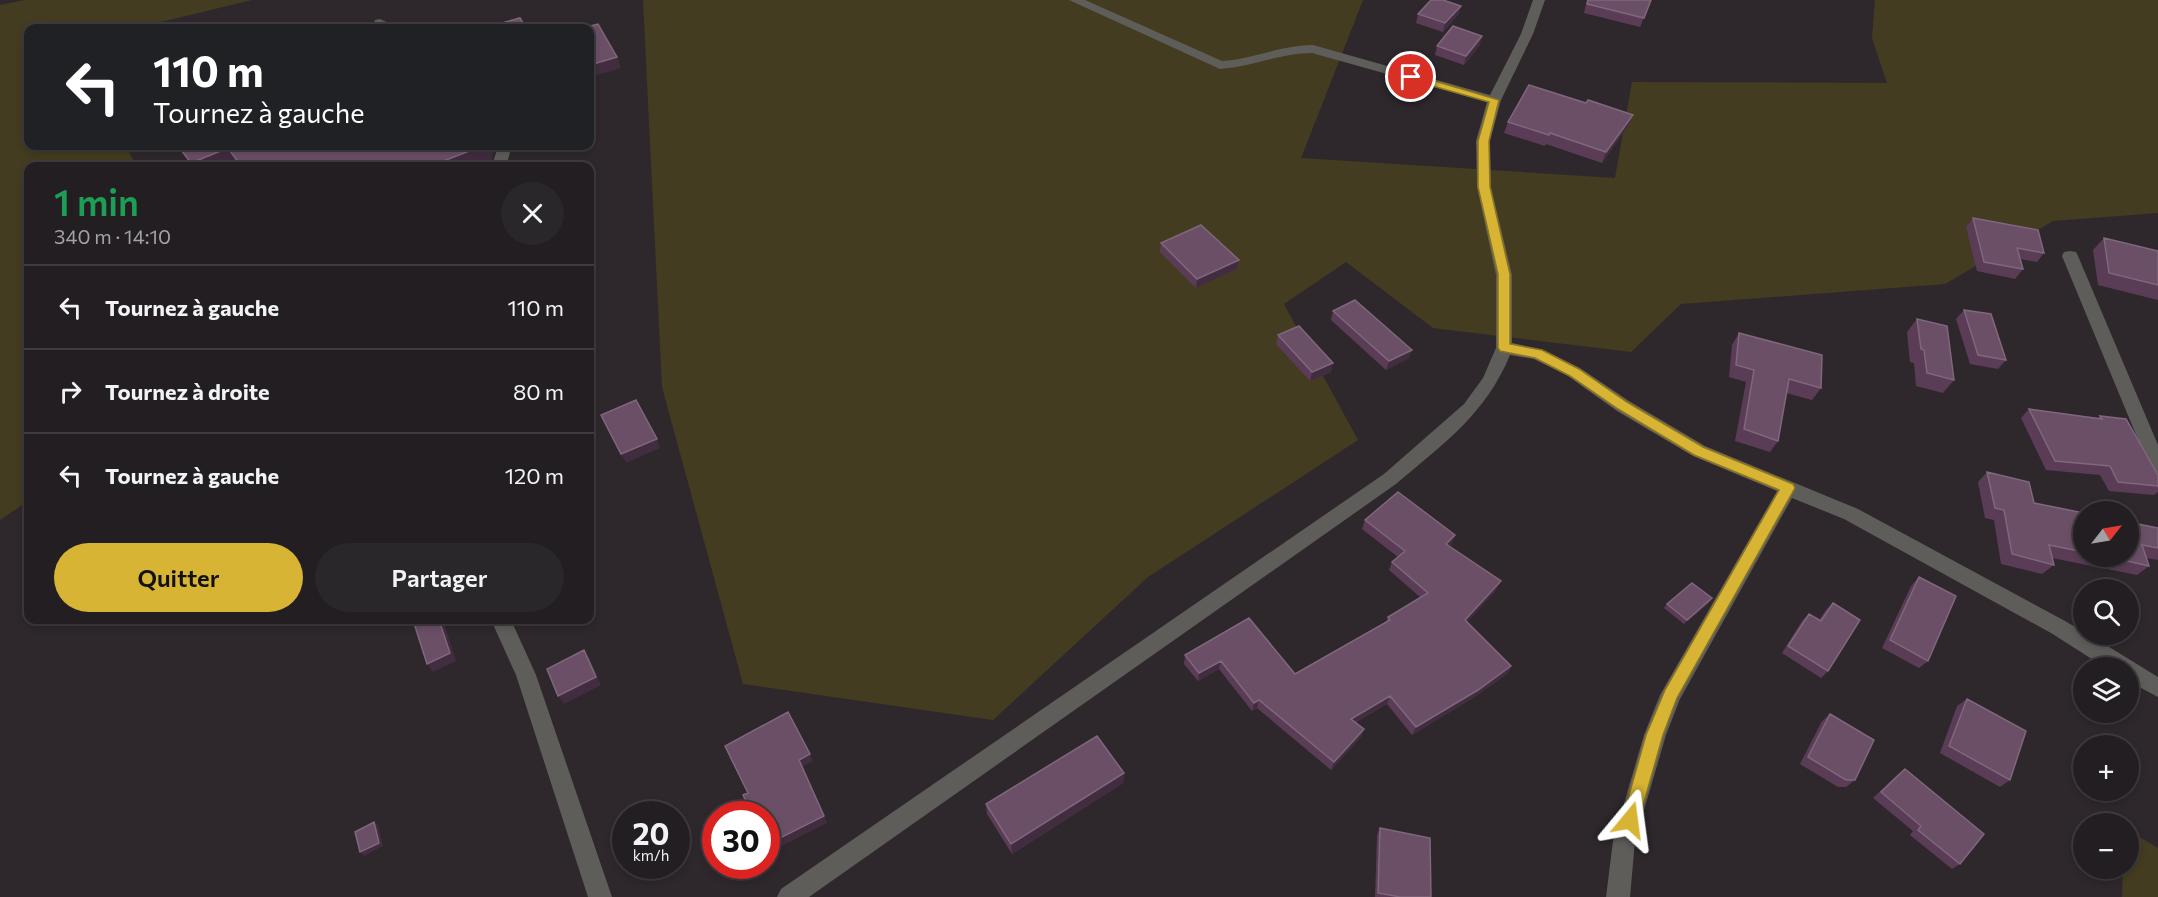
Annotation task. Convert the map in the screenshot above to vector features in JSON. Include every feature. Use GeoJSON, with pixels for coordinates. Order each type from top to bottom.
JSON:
{"type":"FeatureCollection","features":[{"type":"Feature","properties":{"kind":"street"},"geometry":{"type":"LineString","coordinates":[[1075,0],[1220,65],[1237,65],[1298,48],[1313,49],[1494,100]]}},
{"type":"Feature","properties":{"kind":"street"},"geometry":{"type":"LineString","coordinates":[[789,897],[1390,479],[1470,409],[1491,380],[1504,348],[1504,274],[1484,187],[1483,141],[1494,100],[1527,34],[1539,0]]}},
{"type":"Feature","properties":{"kind":"street"},"geometry":{"type":"LineString","coordinates":[[2070,256],[2158,466]]}},
{"type":"Feature","properties":{"kind":"street"},"geometry":{"type":"LineString","coordinates":[[1504,348],[1538,354],[1574,372],[1623,406],[1699,451],[1851,514],[2058,627],[2107,657]]}},
{"type":"Feature","properties":{"kind":"street"},"geometry":{"type":"LineString","coordinates":[[1618,897],[1624,841],[1655,735],[1671,695],[1788,488]]}},
{"type":"Feature","properties":{"kind":"street"},"geometry":{"type":"LineString","coordinates":[[503,624],[526,675],[600,897]]}},
{"type":"Feature","properties":{"kind":"street"},"geometry":{"type":"LineString","coordinates":[[2139,676],[2158,688]]}},
{"type":"Feature","properties":{"kind":"shaded area"},"geometry":{"type":"Polygon","coordinates":[[[25,0],[252,0],[153,24],[24,24],[24,150],[128,150],[134,162],[24,162],[24,504],[0,520],[0,5],[25,0]]]}},
{"type":"Feature","properties":{"kind":"shaded area"},"geometry":{"type":"Polygon","coordinates":[[[643,0],[1363,0],[1301,158],[1615,178],[1632,82],[1887,83],[1872,38],[1875,0],[2158,0],[2158,213],[2053,221],[1945,284],[1681,304],[1631,352],[1433,328],[1346,262],[1284,304],[1358,440],[1148,577],[993,720],[743,684],[662,387],[643,0]]]}},
{"type":"Feature","properties":{"kind":"shaded area"},"geometry":{"type":"Polygon","coordinates":[[[2139,837],[2158,848],[2158,897],[2122,897],[2123,879],[2139,879],[2139,837]]]}},
{"type":"Feature","properties":{"kind":"building"},"geometry":{"type":"Polygon","coordinates":[[[1431,0],[1443,0],[1461,6],[1445,23],[1418,14],[1431,0]]]}},
{"type":"Feature","properties":{"kind":"building"},"geometry":{"type":"Polygon","coordinates":[[[1588,0],[1651,0],[1644,18],[1587,4],[1588,0]]]}},
{"type":"Feature","properties":{"kind":"building"},"geometry":{"type":"Polygon","coordinates":[[[520,18],[524,24],[498,24],[520,18]]]}},
{"type":"Feature","properties":{"kind":"building"},"geometry":{"type":"Polygon","coordinates":[[[598,24],[617,57],[594,64],[594,25],[598,24]]]}},
{"type":"Feature","properties":{"kind":"building"},"geometry":{"type":"Polygon","coordinates":[[[1453,26],[1482,36],[1466,56],[1437,46],[1453,26]]]}},
{"type":"Feature","properties":{"kind":"building"},"geometry":{"type":"Polygon","coordinates":[[[1529,85],[1586,103],[1588,100],[1633,115],[1606,152],[1508,122],[1529,85]]]}},
{"type":"Feature","properties":{"kind":"building"},"geometry":{"type":"Polygon","coordinates":[[[181,150],[223,150],[193,162],[190,162],[181,150]]]}},
{"type":"Feature","properties":{"kind":"building"},"geometry":{"type":"Polygon","coordinates":[[[229,150],[472,150],[441,162],[238,162],[229,150]]]}},
{"type":"Feature","properties":{"kind":"building"},"geometry":{"type":"Polygon","coordinates":[[[1973,218],[2038,230],[2044,253],[2017,248],[2023,269],[1984,262],[1973,218]]]}},
{"type":"Feature","properties":{"kind":"building"},"geometry":{"type":"Polygon","coordinates":[[[1201,225],[1239,260],[1197,279],[1161,243],[1201,225]]]}},
{"type":"Feature","properties":{"kind":"building"},"geometry":{"type":"Polygon","coordinates":[[[2104,238],[2158,251],[2158,285],[2109,273],[2104,238]]]}},
{"type":"Feature","properties":{"kind":"building"},"geometry":{"type":"Polygon","coordinates":[[[1355,300],[1412,350],[1389,361],[1333,311],[1355,300]]]}},
{"type":"Feature","properties":{"kind":"building"},"geometry":{"type":"Polygon","coordinates":[[[1964,310],[1991,314],[2006,360],[1978,355],[1964,310]]]}},
{"type":"Feature","properties":{"kind":"building"},"geometry":{"type":"Polygon","coordinates":[[[1917,319],[1947,326],[1954,380],[1927,373],[1917,319]]]}},
{"type":"Feature","properties":{"kind":"building"},"geometry":{"type":"Polygon","coordinates":[[[1299,326],[1333,363],[1312,372],[1278,335],[1299,326]]]}},
{"type":"Feature","properties":{"kind":"building"},"geometry":{"type":"Polygon","coordinates":[[[1739,333],[1822,355],[1821,388],[1789,379],[1778,441],[1744,429],[1754,370],[1736,365],[1739,333]]]}},
{"type":"Feature","properties":{"kind":"building"},"geometry":{"type":"Polygon","coordinates":[[[636,400],[657,439],[621,454],[601,415],[636,400]]]}},
{"type":"Feature","properties":{"kind":"building"},"geometry":{"type":"Polygon","coordinates":[[[2029,409],[2102,419],[2100,416],[2126,419],[2158,475],[2158,486],[2118,482],[2110,466],[2055,461],[2029,409]]]}},
{"type":"Feature","properties":{"kind":"building"},"geometry":{"type":"Polygon","coordinates":[[[1987,472],[2029,482],[2034,503],[2073,511],[2073,550],[2049,545],[2054,565],[2012,554],[2004,510],[1995,508],[1987,472]]]}},
{"type":"Feature","properties":{"kind":"building"},"geometry":{"type":"Polygon","coordinates":[[[1398,492],[1455,535],[1446,544],[1501,581],[1465,620],[1511,666],[1478,690],[1416,727],[1390,696],[1351,719],[1364,729],[1334,762],[1259,700],[1254,703],[1221,661],[1199,673],[1185,655],[1249,618],[1295,674],[1390,620],[1388,617],[1428,593],[1392,562],[1405,551],[1365,520],[1398,492]]]}},
{"type":"Feature","properties":{"kind":"building"},"geometry":{"type":"Polygon","coordinates":[[[2139,524],[2158,528],[2158,548],[2142,545],[2149,566],[2139,564],[2139,524]]]}},
{"type":"Feature","properties":{"kind":"building"},"geometry":{"type":"Polygon","coordinates":[[[1919,577],[1956,596],[1928,661],[1890,640],[1919,577]]]}},
{"type":"Feature","properties":{"kind":"building"},"geometry":{"type":"Polygon","coordinates":[[[1692,583],[1712,598],[1687,620],[1667,604],[1692,583]]]}},
{"type":"Feature","properties":{"kind":"building"},"geometry":{"type":"Polygon","coordinates":[[[1833,603],[1860,620],[1828,671],[1788,646],[1809,614],[1821,621],[1833,603]]]}},
{"type":"Feature","properties":{"kind":"building"},"geometry":{"type":"Polygon","coordinates":[[[414,624],[440,624],[450,653],[427,664],[414,624]]]}},
{"type":"Feature","properties":{"kind":"building"},"geometry":{"type":"Polygon","coordinates":[[[584,650],[596,677],[558,696],[547,669],[584,650]]]}},
{"type":"Feature","properties":{"kind":"building"},"geometry":{"type":"Polygon","coordinates":[[[1967,699],[2026,731],[2010,780],[1949,746],[1967,699]]]}},
{"type":"Feature","properties":{"kind":"building"},"geometry":{"type":"Polygon","coordinates":[[[788,712],[810,754],[799,760],[824,816],[780,838],[780,801],[746,801],[743,795],[748,793],[725,746],[788,712]]]}},
{"type":"Feature","properties":{"kind":"building"},"geometry":{"type":"Polygon","coordinates":[[[1830,714],[1874,740],[1855,780],[1846,780],[1808,757],[1830,714]]]}},
{"type":"Feature","properties":{"kind":"building"},"geometry":{"type":"Polygon","coordinates":[[[1097,736],[1124,773],[1011,844],[986,804],[1097,736]]]}},
{"type":"Feature","properties":{"kind":"building"},"geometry":{"type":"Polygon","coordinates":[[[1905,769],[1984,834],[1960,864],[1918,830],[1921,826],[1881,792],[1905,769]]]}},
{"type":"Feature","properties":{"kind":"building"},"geometry":{"type":"Polygon","coordinates":[[[374,822],[379,843],[360,852],[355,832],[374,822]]]}},
{"type":"Feature","properties":{"kind":"building"},"geometry":{"type":"Polygon","coordinates":[[[1380,828],[1430,838],[1431,897],[1400,897],[1378,893],[1380,828]]]}},
{"type":"Feature","properties":{"kind":"route"},"geometry":{"type":"LineString","coordinates":[[1411,77],[1494,100],[1483,141],[1484,187],[1504,274],[1504,348],[1538,354],[1574,372],[1623,406],[1699,451],[1788,488],[1671,695],[1655,735],[1630,820]]}}]}
